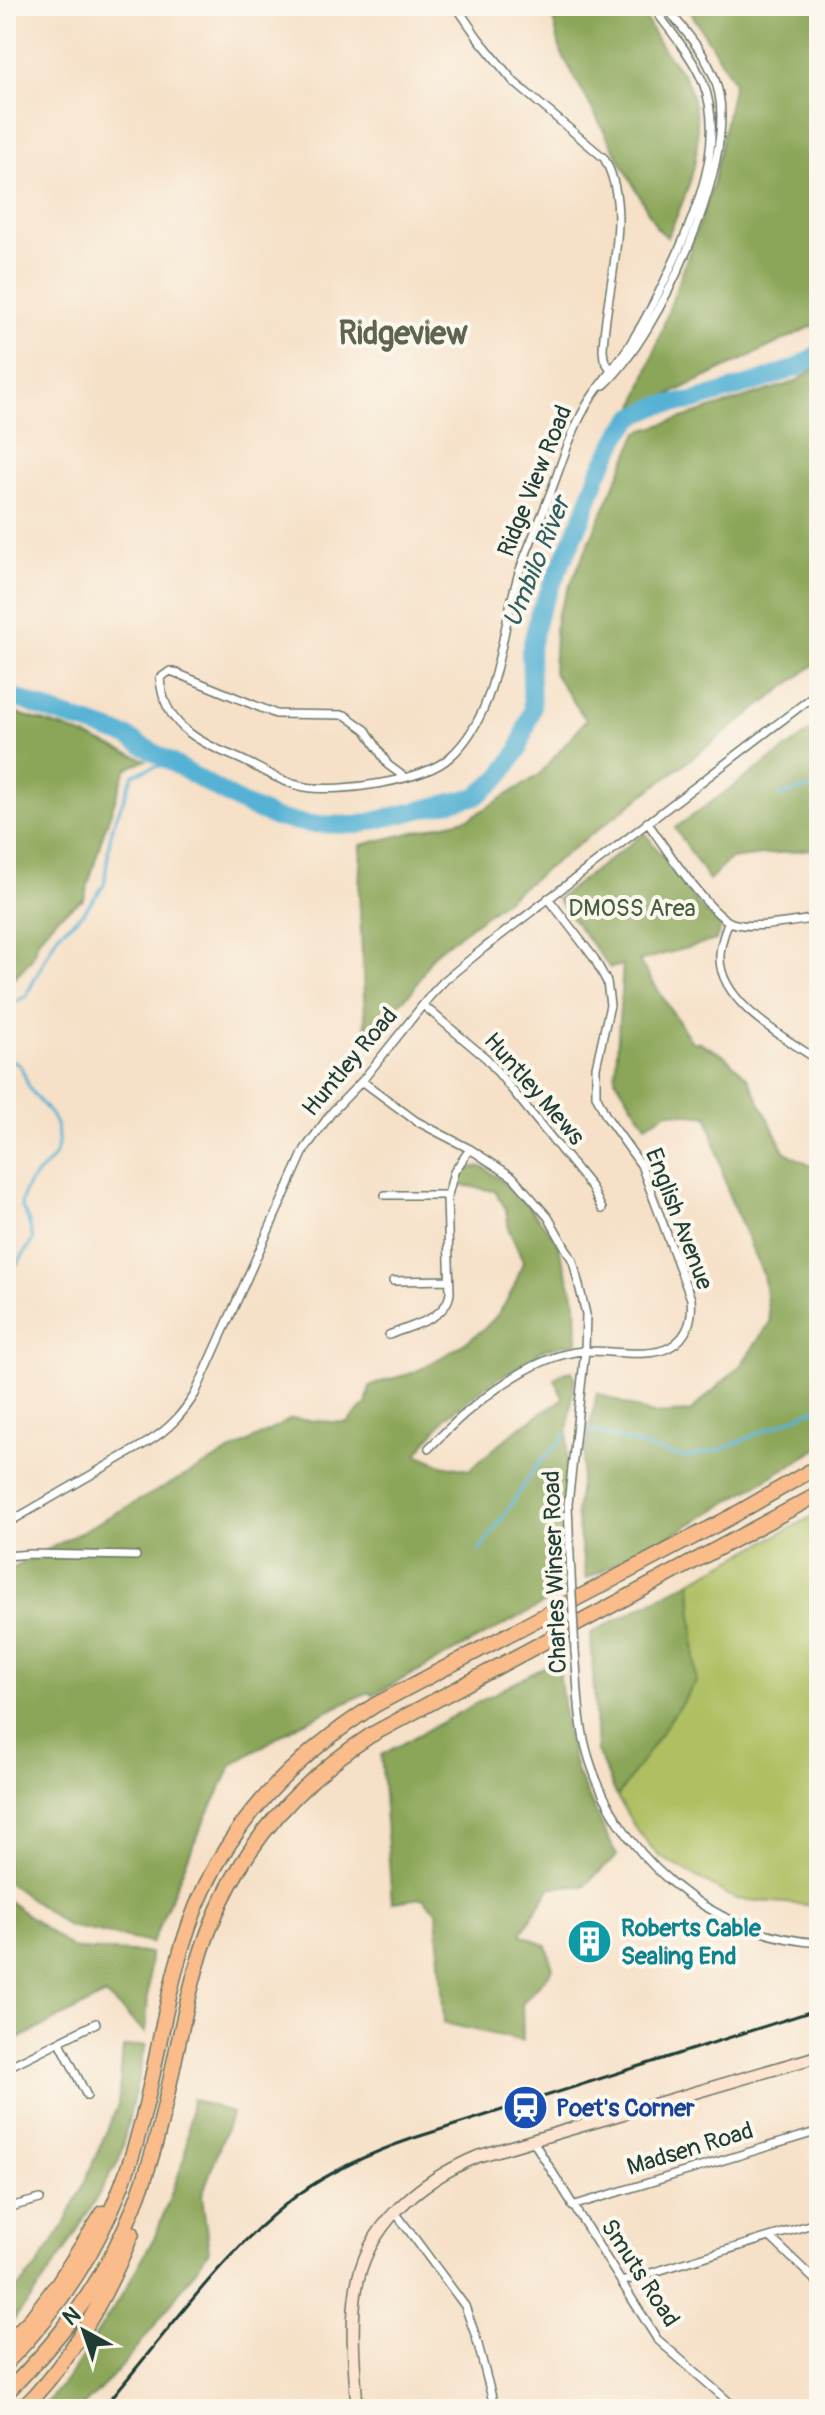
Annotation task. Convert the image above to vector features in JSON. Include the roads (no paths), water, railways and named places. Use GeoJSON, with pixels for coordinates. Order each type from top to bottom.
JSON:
{"type":"FeatureCollection","features":[{"type":"Feature","properties":{"kind":"highway"},"geometry":{"type":"LineString","coordinates":[[6,2363],[34,2335],[64,2297],[102,2233],[143,2118],[171,1988],[193,1912],[217,1864],[259,1804],[281,1779],[328,1736],[375,1705],[729,1518],[819,1466]]}},
{"type":"Feature","properties":{"kind":"highway"},"geometry":{"type":"LineString","coordinates":[[6,2393],[67,2328],[108,2263],[139,2195],[157,2142],[197,1965],[218,1908],[263,1831],[322,1768],[399,1718],[819,1494]]}},
{"type":"Feature","properties":{"kind":"highway"},"geometry":{"type":"LineString","coordinates":[[22,2409],[84,2331],[125,2250],[168,2127],[172,2079]]}},
{"type":"Feature","properties":{"kind":"highway"},"geometry":{"type":"LineString","coordinates":[[6,2344],[31,2319],[58,2283],[119,2191]]}},
{"type":"Feature","properties":{"kind":"main road"},"geometry":{"type":"LineString","coordinates":[[357,2409],[354,2338],[356,2288],[371,2248],[395,2212],[431,2180],[479,2156],[819,2056]]}},
{"type":"Feature","properties":{"kind":"street"},"geometry":{"type":"LineString","coordinates":[[456,6],[514,82],[604,158],[613,174],[619,211],[603,350],[604,359],[613,372]]}},
{"type":"Feature","properties":{"kind":"street","name":"Ridge View Road"},"geometry":{"type":"LineString","coordinates":[[613,372],[677,250],[709,159],[711,120],[705,84],[692,59],[652,6]]}},
{"type":"Feature","properties":{"kind":"street","name":"Ridge View Road"},"geometry":{"type":"LineString","coordinates":[[403,776],[388,765],[366,730],[345,715],[276,714],[170,671],[160,678],[165,703],[195,739],[282,781],[319,788],[385,781],[432,769],[461,745],[481,715],[520,569],[579,419],[594,395],[649,328],[690,239],[709,185],[719,137],[719,97],[711,68],[665,6]]}},
{"type":"Feature","properties":{"kind":"street","name":"Huntley Road"},"geometry":{"type":"LineString","coordinates":[[6,1524],[169,1429],[183,1413],[195,1394],[305,1149],[332,1112],[362,1081],[423,1005],[462,965],[819,692]]}},
{"type":"Feature","properties":{"kind":"street"},"geometry":{"type":"LineString","coordinates":[[647,822],[712,907],[728,922],[754,925],[819,918]]}},
{"type":"Feature","properties":{"kind":"street","name":"English Avenue"},"geometry":{"type":"LineString","coordinates":[[548,898],[594,958],[607,982],[610,1005],[596,1067],[596,1095],[606,1116],[641,1165],[691,1299],[692,1316],[678,1341],[669,1348],[641,1352],[585,1351]]}},
{"type":"Feature","properties":{"kind":"street"},"geometry":{"type":"LineString","coordinates":[[728,922],[719,958],[731,991],[762,1021],[819,1061]]}},
{"type":"Feature","properties":{"kind":"street","name":"Huntley Mews"},"geometry":{"type":"LineString","coordinates":[[423,1005],[487,1059],[591,1187],[602,1209]]}},
{"type":"Feature","properties":{"kind":"street","name":"Charles Winser Road"},"geometry":{"type":"LineString","coordinates":[[362,1081],[416,1121],[470,1149],[513,1177],[534,1198],[562,1237],[582,1288],[586,1314],[585,1351],[568,1504],[575,1651],[586,1749],[612,1812],[635,1846],[667,1879],[718,1916],[754,1930],[819,1943]]}},
{"type":"Feature","properties":{"kind":"street"},"geometry":{"type":"LineString","coordinates":[[389,1335],[441,1311],[449,1299],[447,1195],[454,1172],[470,1149]]}},
{"type":"Feature","properties":{"kind":"street"},"geometry":{"type":"LineString","coordinates":[[385,1195],[447,1195]]}},
{"type":"Feature","properties":{"kind":"street"},"geometry":{"type":"LineString","coordinates":[[393,1281],[449,1280]]}},
{"type":"Feature","properties":{"kind":"street"},"geometry":{"type":"LineString","coordinates":[[429,1448],[477,1404],[516,1378],[561,1355],[585,1351]]}},
{"type":"Feature","properties":{"kind":"street"},"geometry":{"type":"LineString","coordinates":[[6,1556],[136,1556]]}},
{"type":"Feature","properties":{"kind":"street"},"geometry":{"type":"LineString","coordinates":[[6,2068],[96,2023]]}},
{"type":"Feature","properties":{"kind":"street"},"geometry":{"type":"LineString","coordinates":[[60,2042],[87,2096]]}},
{"type":"Feature","properties":{"kind":"street","name":"Madsen Road"},"geometry":{"type":"LineString","coordinates":[[572,2206],[819,2131]]}},
{"type":"Feature","properties":{"kind":"street","name":"Smuts Road"},"geometry":{"type":"LineString","coordinates":[[533,2141],[657,2339],[737,2409]]}},
{"type":"Feature","properties":{"kind":"street"},"geometry":{"type":"LineString","coordinates":[[6,2208],[40,2199]]}},
{"type":"Feature","properties":{"kind":"street"},"geometry":{"type":"LineString","coordinates":[[395,2212],[465,2306],[495,2409]]}},
{"type":"Feature","properties":{"kind":"street"},"geometry":{"type":"LineString","coordinates":[[621,2282],[819,2222]]}},
{"type":"Feature","properties":{"kind":"street"},"geometry":{"type":"LineString","coordinates":[[770,2237],[819,2284]]}},
{"type":"Feature","properties":{"kind":"waterway","name":"Umbilo River"},"geometry":{"type":"LineString","coordinates":[[6,694],[126,736],[241,803],[275,818],[309,824],[357,825],[477,796],[500,777],[519,749],[532,709],[530,651],[539,613],[582,519],[598,474],[633,417],[660,405],[694,401],[763,380],[798,367],[819,353]]}},
{"type":"Feature","properties":{"kind":"waterway"},"geometry":{"type":"LineString","coordinates":[[6,1008],[26,996],[58,934],[83,913],[104,885],[111,831],[133,775],[153,767],[173,764]]}},
{"type":"Feature","properties":{"kind":"waterway"},"geometry":{"type":"LineString","coordinates":[[779,796],[819,785]]}},
{"type":"Feature","properties":{"kind":"waterway"},"geometry":{"type":"LineString","coordinates":[[6,1059],[20,1067],[31,1090],[54,1120],[58,1138],[55,1155],[32,1180],[23,1197],[21,1206],[33,1240],[17,1264],[6,1270]]}},
{"type":"Feature","properties":{"kind":"waterway"},"geometry":{"type":"LineString","coordinates":[[587,1429],[683,1458],[720,1450],[819,1407]]}},
{"type":"Feature","properties":{"kind":"waterway"},"geometry":{"type":"LineString","coordinates":[[480,1551],[536,1467],[566,1435]]}},
{"type":"Feature","properties":{"kind":"railway"},"geometry":{"type":"LineString","coordinates":[[102,2409],[195,2296],[245,2241],[299,2194],[340,2169],[414,2138],[819,2009]]}},
{"type":"Feature","properties":{"kind":"place","name":"Roberts Cable Sealing End"},"geometry":{"type":"Point","coordinates":[590,1942]}},
{"type":"Feature","properties":{"kind":"place","name":"Poet's Corner"},"geometry":{"type":"Point","coordinates":[525,2108]}},
{"type":"Feature","properties":{"kind":"district","name":"Ridgeview"},"geometry":{"type":"Point","coordinates":[403,334]}},
{"type":"Feature","properties":{"kind":"park label","name":"DMOSS Area"},"geometry":{"type":"Point","coordinates":[632,908]}}]}
